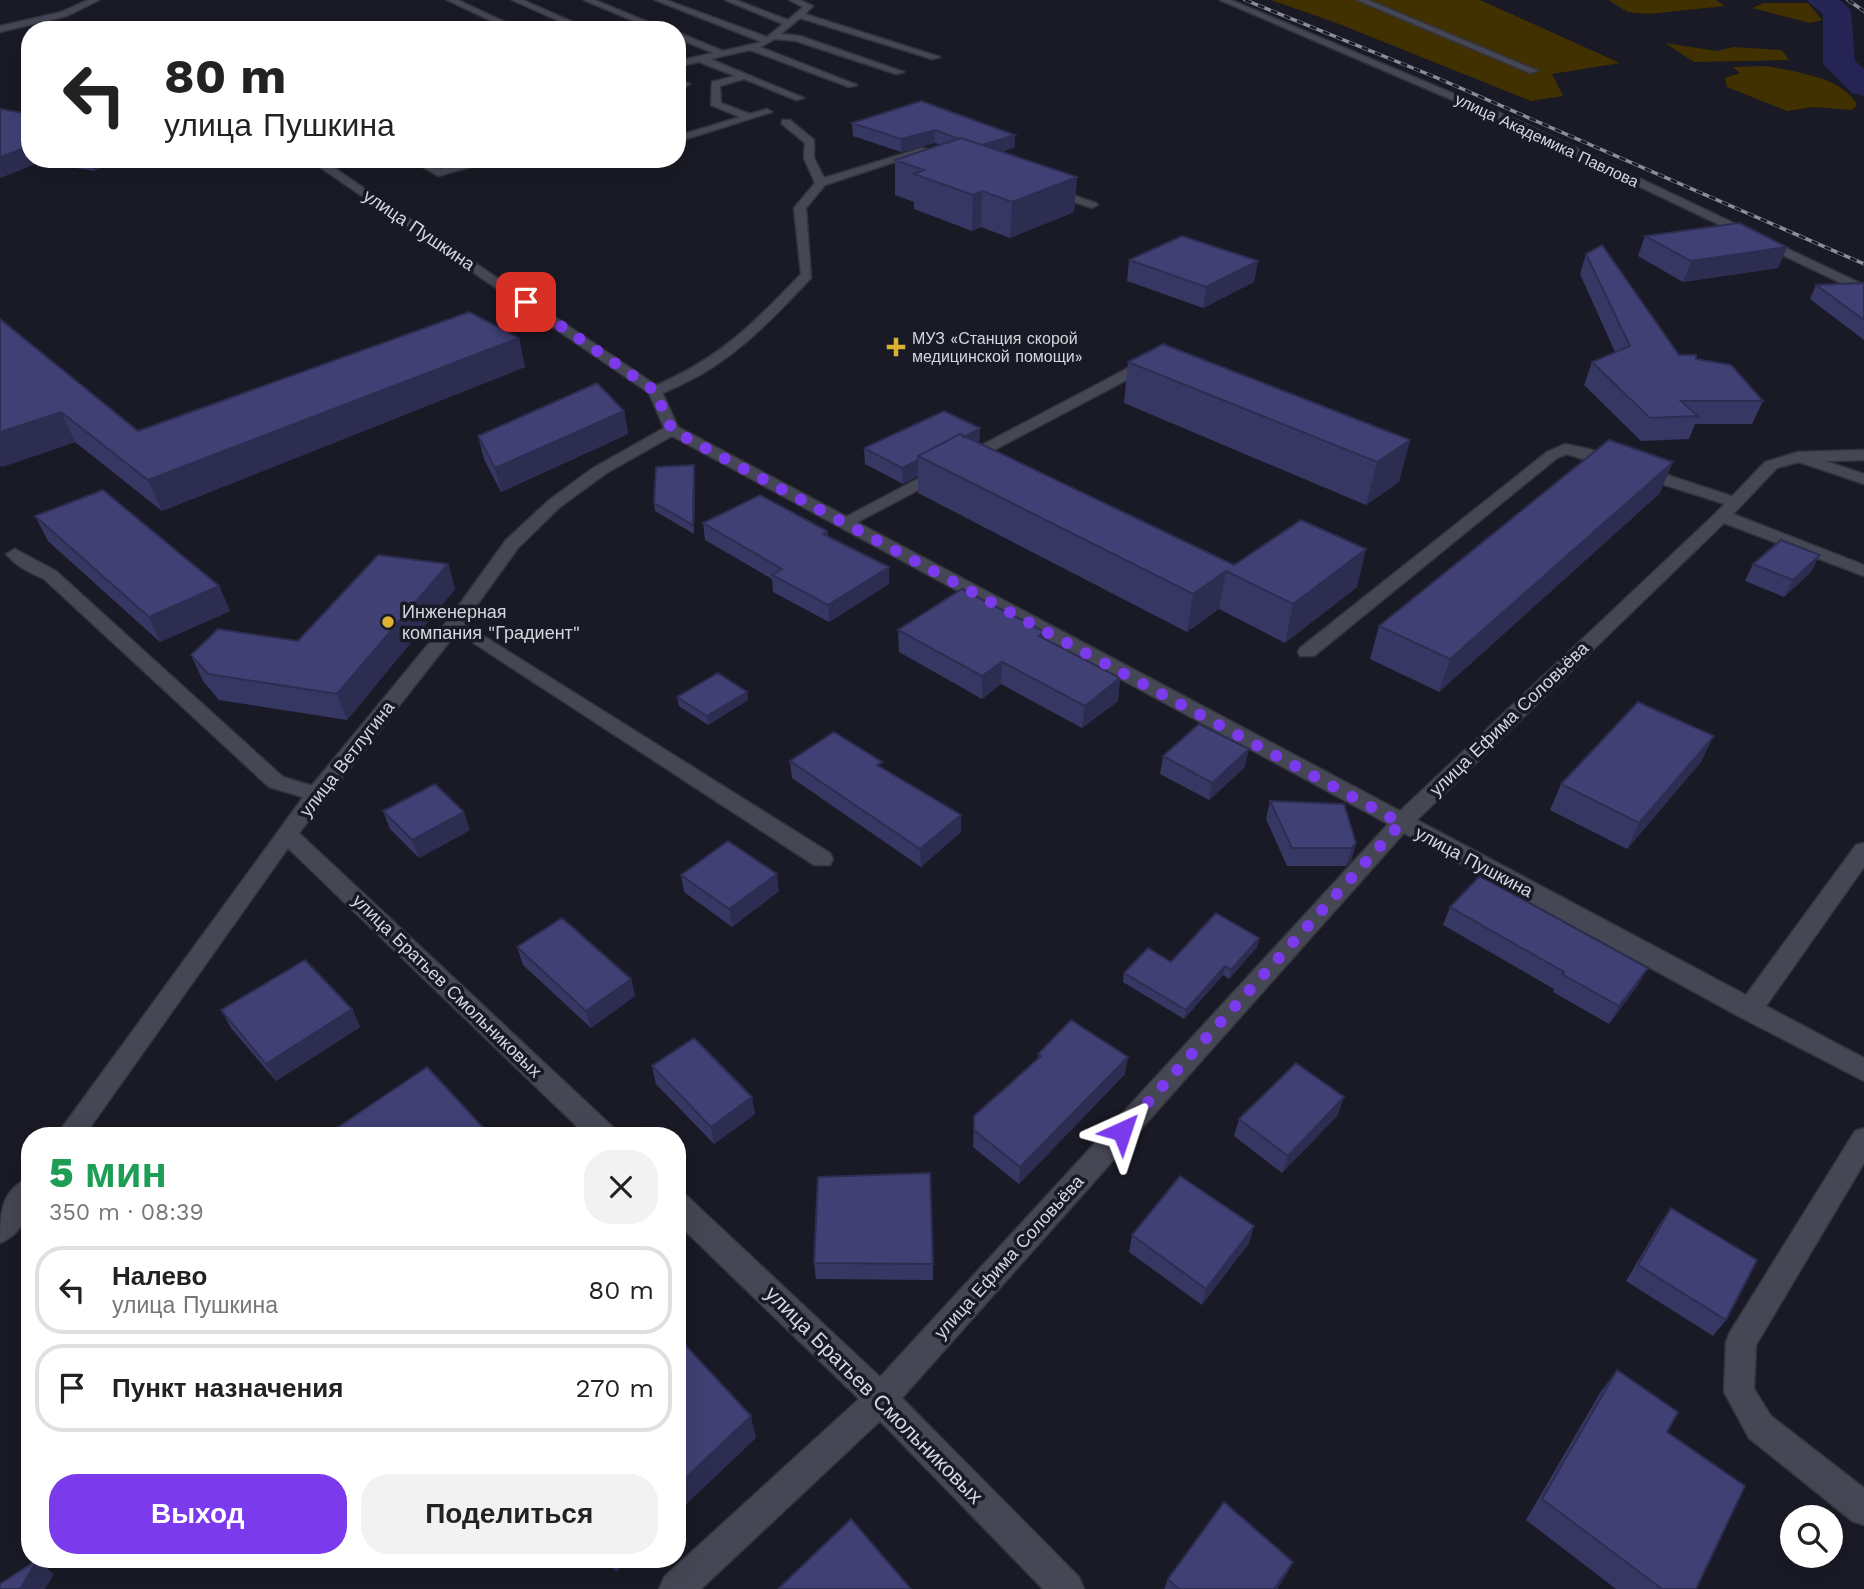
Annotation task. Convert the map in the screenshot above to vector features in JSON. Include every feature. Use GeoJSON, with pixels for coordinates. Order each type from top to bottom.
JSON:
{"type":"FeatureCollection","features":[{"type":"Feature","properties":{"kind":"street"},"geometry":{"type":"LineString","coordinates":[[34,21],[64,14],[95,0]]}},
{"type":"Feature","properties":{"kind":"street"},"geometry":{"type":"LineString","coordinates":[[451,0],[497,21]]}},
{"type":"Feature","properties":{"kind":"street"},"geometry":{"type":"LineString","coordinates":[[516,0],[566,21]]}},
{"type":"Feature","properties":{"kind":"street"},"geometry":{"type":"LineString","coordinates":[[588,0],[640,21]]}},
{"type":"Feature","properties":{"kind":"street"},"geometry":{"type":"LineString","coordinates":[[659,0],[771,38],[797,38],[899,72]]}},
{"type":"Feature","properties":{"kind":"street"},"geometry":{"type":"LineString","coordinates":[[729,0],[789,23]]}},
{"type":"Feature","properties":{"kind":"street"},"geometry":{"type":"LineString","coordinates":[[686,62],[751,47],[771,38],[809,6],[793,0]]}},
{"type":"Feature","properties":{"kind":"street","name":"улица Академика Павлова"},"geometry":{"type":"LineString","coordinates":[[1224,0],[1517,124],[1864,290]]}},
{"type":"Feature","properties":{"kind":"street"},"geometry":{"type":"LineString","coordinates":[[1361,0],[1533,71]]}},
{"type":"Feature","properties":{"kind":"street"},"geometry":{"type":"LineString","coordinates":[[799,15],[935,57]]}},
{"type":"Feature","properties":{"kind":"street"},"geometry":{"type":"LineString","coordinates":[[0,29],[21,24]]}},
{"type":"Feature","properties":{"kind":"street"},"geometry":{"type":"LineString","coordinates":[[686,39],[723,54]]}},
{"type":"Feature","properties":{"kind":"street"},"geometry":{"type":"LineString","coordinates":[[751,47],[852,85]]}},
{"type":"Feature","properties":{"kind":"street"},"geometry":{"type":"LineString","coordinates":[[701,59],[799,98]]}},
{"type":"Feature","properties":{"kind":"street"},"geometry":{"type":"LineString","coordinates":[[880,78],[910,69]]}},
{"type":"Feature","properties":{"kind":"street"},"geometry":{"type":"LineString","coordinates":[[745,76],[715,84],[716,104],[750,117]]}},
{"type":"Feature","properties":{"kind":"street"},"geometry":{"type":"LineString","coordinates":[[686,136],[767,112]]}},
{"type":"Feature","properties":{"kind":"street"},"geometry":{"type":"LineString","coordinates":[[786,122],[810,142],[809,158],[821,183]]}},
{"type":"Feature","properties":{"kind":"street"},"geometry":{"type":"LineString","coordinates":[[689,126],[701,132]]}},
{"type":"Feature","properties":{"kind":"street"},"geometry":{"type":"LineString","coordinates":[[672,430],[655,391],[695,374],[749,337],[807,275],[800,208],[821,183],[934,148],[946,152]]}},
{"type":"Feature","properties":{"kind":"street","name":"улица Пушкина"},"geometry":{"type":"LineString","coordinates":[[326,168],[655,391]]}},
{"type":"Feature","properties":{"kind":"street"},"geometry":{"type":"LineString","coordinates":[[430,168],[438,173],[458,168]]}},
{"type":"Feature","properties":{"kind":"street"},"geometry":{"type":"LineString","coordinates":[[1031,183],[1092,205]]}},
{"type":"Feature","properties":{"kind":"street"},"geometry":{"type":"LineString","coordinates":[[846,521],[975,461],[1135,370],[1167,371]]}},
{"type":"Feature","properties":{"kind":"street","name":"улица Пушкина"},"geometry":{"type":"LineString","coordinates":[[672,430],[846,521],[1401,823],[1864,1070]]}},
{"type":"Feature","properties":{"kind":"street","name":"улица Ветлугина"},"geometry":{"type":"LineString","coordinates":[[76,1127],[289,835],[316,794],[455,623],[512,544],[554,504],[599,471],[672,430]]}},
{"type":"Feature","properties":{"kind":"street"},"geometry":{"type":"LineString","coordinates":[[1307,652],[1565,449],[1584,452],[1728,509],[1864,571]]}},
{"type":"Feature","properties":{"kind":"street"},"geometry":{"type":"LineString","coordinates":[[1798,457],[1864,455]]}},
{"type":"Feature","properties":{"kind":"street"},"geometry":{"type":"LineString","coordinates":[[1798,457],[1864,480]]}},
{"type":"Feature","properties":{"kind":"street","name":"улица Ефима Соловьёва"},"geometry":{"type":"LineString","coordinates":[[676,1589],[881,1399],[1401,823],[1771,465],[1798,457]]}},
{"type":"Feature","properties":{"kind":"street"},"geometry":{"type":"LineString","coordinates":[[15,554],[26,564],[50,575],[276,782],[316,794]]}},
{"type":"Feature","properties":{"kind":"street"},"geometry":{"type":"LineString","coordinates":[[455,623],[822,859]]}},
{"type":"Feature","properties":{"kind":"street","name":"улица Братьев Смольниковых"},"geometry":{"type":"LineString","coordinates":[[289,835],[596,1127]]}},
{"type":"Feature","properties":{"kind":"street"},"geometry":{"type":"LineString","coordinates":[[1749,1010],[1864,851]]}},
{"type":"Feature","properties":{"kind":"street"},"geometry":{"type":"LineString","coordinates":[[1864,1139],[1741,1342],[1739,1392],[1760,1427],[1864,1509]]}},
{"type":"Feature","properties":{"kind":"street"},"geometry":{"type":"LineString","coordinates":[[0,1230],[21,1202]]}},
{"type":"Feature","properties":{"kind":"street","name":"улица Братьев Смольниковых"},"geometry":{"type":"LineString","coordinates":[[686,1214],[881,1399],[1067,1589]]}},
{"type":"Feature","properties":{"kind":"shaded area"},"geometry":{"type":"Polygon","coordinates":[[[1271,0],[1480,0],[1620,63],[1552,74],[1563,96],[1531,101],[1334,22],[1271,0]]]}},
{"type":"Feature","properties":{"kind":"shaded area"},"geometry":{"type":"Polygon","coordinates":[[[1608,0],[1716,0],[1725,6],[1648,14],[1628,12],[1608,0]]]}},
{"type":"Feature","properties":{"kind":"shaded area"},"geometry":{"type":"Polygon","coordinates":[[[1764,3],[1808,3],[1822,20],[1810,23],[1752,8],[1764,3]]]}},
{"type":"Feature","properties":{"kind":"shaded area"},"geometry":{"type":"Polygon","coordinates":[[[1665,43],[1717,51],[1733,47],[1782,50],[1789,60],[1694,62],[1665,43]]]}},
{"type":"Feature","properties":{"kind":"shaded area"},"geometry":{"type":"Polygon","coordinates":[[[1767,66],[1830,82],[1851,96],[1857,105],[1852,110],[1813,107],[1787,111],[1727,87],[1725,78],[1740,73],[1733,67],[1767,66]]]}},
{"type":"Feature","properties":{"kind":"building"},"geometry":{"type":"Polygon","coordinates":[[[921,101],[1015,135],[982,145],[935,130],[901,139],[852,123],[921,101]]]}},
{"type":"Feature","properties":{"kind":"building"},"geometry":{"type":"Polygon","coordinates":[[[0,109],[21,112],[21,149],[0,157],[0,109]]]}},
{"type":"Feature","properties":{"kind":"building"},"geometry":{"type":"Polygon","coordinates":[[[961,138],[1077,177],[1012,202],[982,191],[973,195],[914,174],[924,170],[895,160],[961,138]]]}},
{"type":"Feature","properties":{"kind":"building"},"geometry":{"type":"Polygon","coordinates":[[[1739,223],[1787,247],[1691,261],[1645,236],[1739,223]]]}},
{"type":"Feature","properties":{"kind":"building"},"geometry":{"type":"Polygon","coordinates":[[[1182,236],[1258,261],[1206,287],[1129,260],[1182,236]]]}},
{"type":"Feature","properties":{"kind":"building"},"geometry":{"type":"Polygon","coordinates":[[[1602,245],[1679,355],[1696,355],[1696,359],[1731,365],[1763,401],[1681,401],[1698,416],[1650,418],[1592,362],[1630,346],[1586,254],[1602,245]]]}},
{"type":"Feature","properties":{"kind":"building"},"geometry":{"type":"Polygon","coordinates":[[[1864,283],[1864,320],[1816,285],[1864,283]]]}},
{"type":"Feature","properties":{"kind":"building"},"geometry":{"type":"Polygon","coordinates":[[[469,312],[519,338],[148,480],[61,412],[0,432],[0,319],[138,431],[469,312]]]}},
{"type":"Feature","properties":{"kind":"building"},"geometry":{"type":"Polygon","coordinates":[[[1163,344],[1410,440],[1377,462],[1128,362],[1163,344]]]}},
{"type":"Feature","properties":{"kind":"building"},"geometry":{"type":"Polygon","coordinates":[[[597,383],[624,411],[495,468],[478,436],[597,383]]]}},
{"type":"Feature","properties":{"kind":"building"},"geometry":{"type":"Polygon","coordinates":[[[944,411],[980,428],[964,437],[960,434],[918,456],[918,460],[902,468],[864,448],[944,411]]]}},
{"type":"Feature","properties":{"kind":"building"},"geometry":{"type":"Polygon","coordinates":[[[960,434],[1234,565],[1301,520],[1366,549],[1293,604],[1226,571],[1193,594],[918,456],[960,434]]]}},
{"type":"Feature","properties":{"kind":"building"},"geometry":{"type":"Polygon","coordinates":[[[1609,440],[1673,462],[1450,659],[1379,626],[1609,440]]]}},
{"type":"Feature","properties":{"kind":"building"},"geometry":{"type":"Polygon","coordinates":[[[694,465],[693,525],[654,503],[656,467],[694,465]]]}},
{"type":"Feature","properties":{"kind":"building"},"geometry":{"type":"Polygon","coordinates":[[[103,490],[219,586],[149,617],[35,516],[103,490]]]}},
{"type":"Feature","properties":{"kind":"building"},"geometry":{"type":"Polygon","coordinates":[[[760,495],[827,531],[823,534],[889,567],[828,605],[772,575],[782,569],[703,523],[760,495]]]}},
{"type":"Feature","properties":{"kind":"building"},"geometry":{"type":"Polygon","coordinates":[[[1781,540],[1820,555],[1793,580],[1753,564],[1781,540]]]}},
{"type":"Feature","properties":{"kind":"building"},"geometry":{"type":"Polygon","coordinates":[[[378,555],[448,564],[337,694],[208,674],[191,655],[218,629],[298,641],[378,555]]]}},
{"type":"Feature","properties":{"kind":"building"},"geometry":{"type":"Polygon","coordinates":[[[962,589],[1045,632],[1039,636],[1120,678],[1085,706],[1002,662],[982,676],[898,630],[962,589]]]}},
{"type":"Feature","properties":{"kind":"building"},"geometry":{"type":"Polygon","coordinates":[[[718,673],[747,692],[707,716],[677,697],[718,673]]]}},
{"type":"Feature","properties":{"kind":"building"},"geometry":{"type":"Polygon","coordinates":[[[1638,702],[1714,736],[1639,823],[1561,784],[1638,702]]]}},
{"type":"Feature","properties":{"kind":"building"},"geometry":{"type":"Polygon","coordinates":[[[1199,724],[1249,749],[1212,783],[1163,756],[1199,724]]]}},
{"type":"Feature","properties":{"kind":"building"},"geometry":{"type":"Polygon","coordinates":[[[834,732],[882,762],[877,765],[961,815],[920,849],[790,761],[834,732]]]}},
{"type":"Feature","properties":{"kind":"building"},"geometry":{"type":"Polygon","coordinates":[[[435,784],[464,812],[412,840],[383,811],[435,784]]]}},
{"type":"Feature","properties":{"kind":"building"},"geometry":{"type":"Polygon","coordinates":[[[1270,801],[1344,804],[1356,843],[1352,848],[1292,848],[1270,801]]]}},
{"type":"Feature","properties":{"kind":"building"},"geometry":{"type":"Polygon","coordinates":[[[728,841],[777,874],[729,909],[681,875],[728,841]]]}},
{"type":"Feature","properties":{"kind":"building"},"geometry":{"type":"Polygon","coordinates":[[[1480,876],[1648,968],[1619,1006],[1450,907],[1480,876]]]}},
{"type":"Feature","properties":{"kind":"building"},"geometry":{"type":"Polygon","coordinates":[[[1216,913],[1259,938],[1231,970],[1225,966],[1186,1010],[1124,973],[1148,948],[1171,962],[1216,913]]]}},
{"type":"Feature","properties":{"kind":"building"},"geometry":{"type":"Polygon","coordinates":[[[562,918],[631,979],[586,1011],[517,947],[562,918]]]}},
{"type":"Feature","properties":{"kind":"building"},"geometry":{"type":"Polygon","coordinates":[[[305,960],[352,1009],[266,1064],[221,1010],[305,960]]]}},
{"type":"Feature","properties":{"kind":"building"},"geometry":{"type":"Polygon","coordinates":[[[1071,1020],[1128,1057],[1020,1167],[974,1130],[974,1116],[1041,1056],[1038,1054],[1071,1020]]]}},
{"type":"Feature","properties":{"kind":"building"},"geometry":{"type":"Polygon","coordinates":[[[694,1038],[752,1097],[711,1127],[652,1066],[694,1038]]]}},
{"type":"Feature","properties":{"kind":"building"},"geometry":{"type":"Polygon","coordinates":[[[1296,1063],[1344,1097],[1288,1156],[1239,1119],[1296,1063]]]}},
{"type":"Feature","properties":{"kind":"building"},"geometry":{"type":"Polygon","coordinates":[[[427,1067],[483,1127],[338,1127],[427,1067]]]}},
{"type":"Feature","properties":{"kind":"building"},"geometry":{"type":"Polygon","coordinates":[[[930,1173],[933,1264],[814,1263],[818,1177],[930,1173]]]}},
{"type":"Feature","properties":{"kind":"building"},"geometry":{"type":"Polygon","coordinates":[[[1180,1176],[1254,1226],[1206,1289],[1132,1235],[1180,1176]]]}},
{"type":"Feature","properties":{"kind":"building"},"geometry":{"type":"Polygon","coordinates":[[[1671,1208],[1757,1260],[1726,1320],[1638,1265],[1671,1208]]]}},
{"type":"Feature","properties":{"kind":"building"},"geometry":{"type":"Polygon","coordinates":[[[686,1346],[751,1416],[686,1477],[686,1346]]]}},
{"type":"Feature","properties":{"kind":"building"},"geometry":{"type":"Polygon","coordinates":[[[1617,1370],[1678,1412],[1667,1432],[1745,1486],[1696,1589],[1662,1589],[1542,1499],[1617,1370]]]}},
{"type":"Feature","properties":{"kind":"building"},"geometry":{"type":"Polygon","coordinates":[[[1224,1502],[1293,1562],[1274,1589],[1179,1589],[1168,1579],[1224,1502]]]}},
{"type":"Feature","properties":{"kind":"building"},"geometry":{"type":"Polygon","coordinates":[[[851,1519],[911,1589],[778,1589],[851,1519]]]}},
{"type":"Feature","properties":{"kind":"building"},"geometry":{"type":"Polygon","coordinates":[[[25,1568],[32,1568],[20,1589],[0,1589],[0,1584],[25,1568]]]}},
{"type":"Feature","properties":{"kind":"waterway"},"geometry":{"type":"LineString","coordinates":[[1820,0],[1837,10],[1839,64],[1864,86]]}},
{"type":"Feature","properties":{"kind":"railway"},"geometry":{"type":"LineString","coordinates":[[1245,0],[1435,77],[1864,264]]}},
{"type":"Feature","properties":{"kind":"railway"},"geometry":{"type":"LineString","coordinates":[[1848,0],[1864,11]]}},
{"type":"Feature","properties":{"kind":"place","name":"МУЗ «Станция скорой медицинской помощи»"},"geometry":{"type":"Point","coordinates":[896,347]}},
{"type":"Feature","properties":{"kind":"place","name":"Инженерная компания \"Градиент\""},"geometry":{"type":"Point","coordinates":[388,622]}},
{"type":"Feature","properties":{"kind":"route"},"geometry":{"type":"LineString","coordinates":[[526,302],[655,391],[672,430],[846,521],[1401,823],[1122,1131]]}}]}
